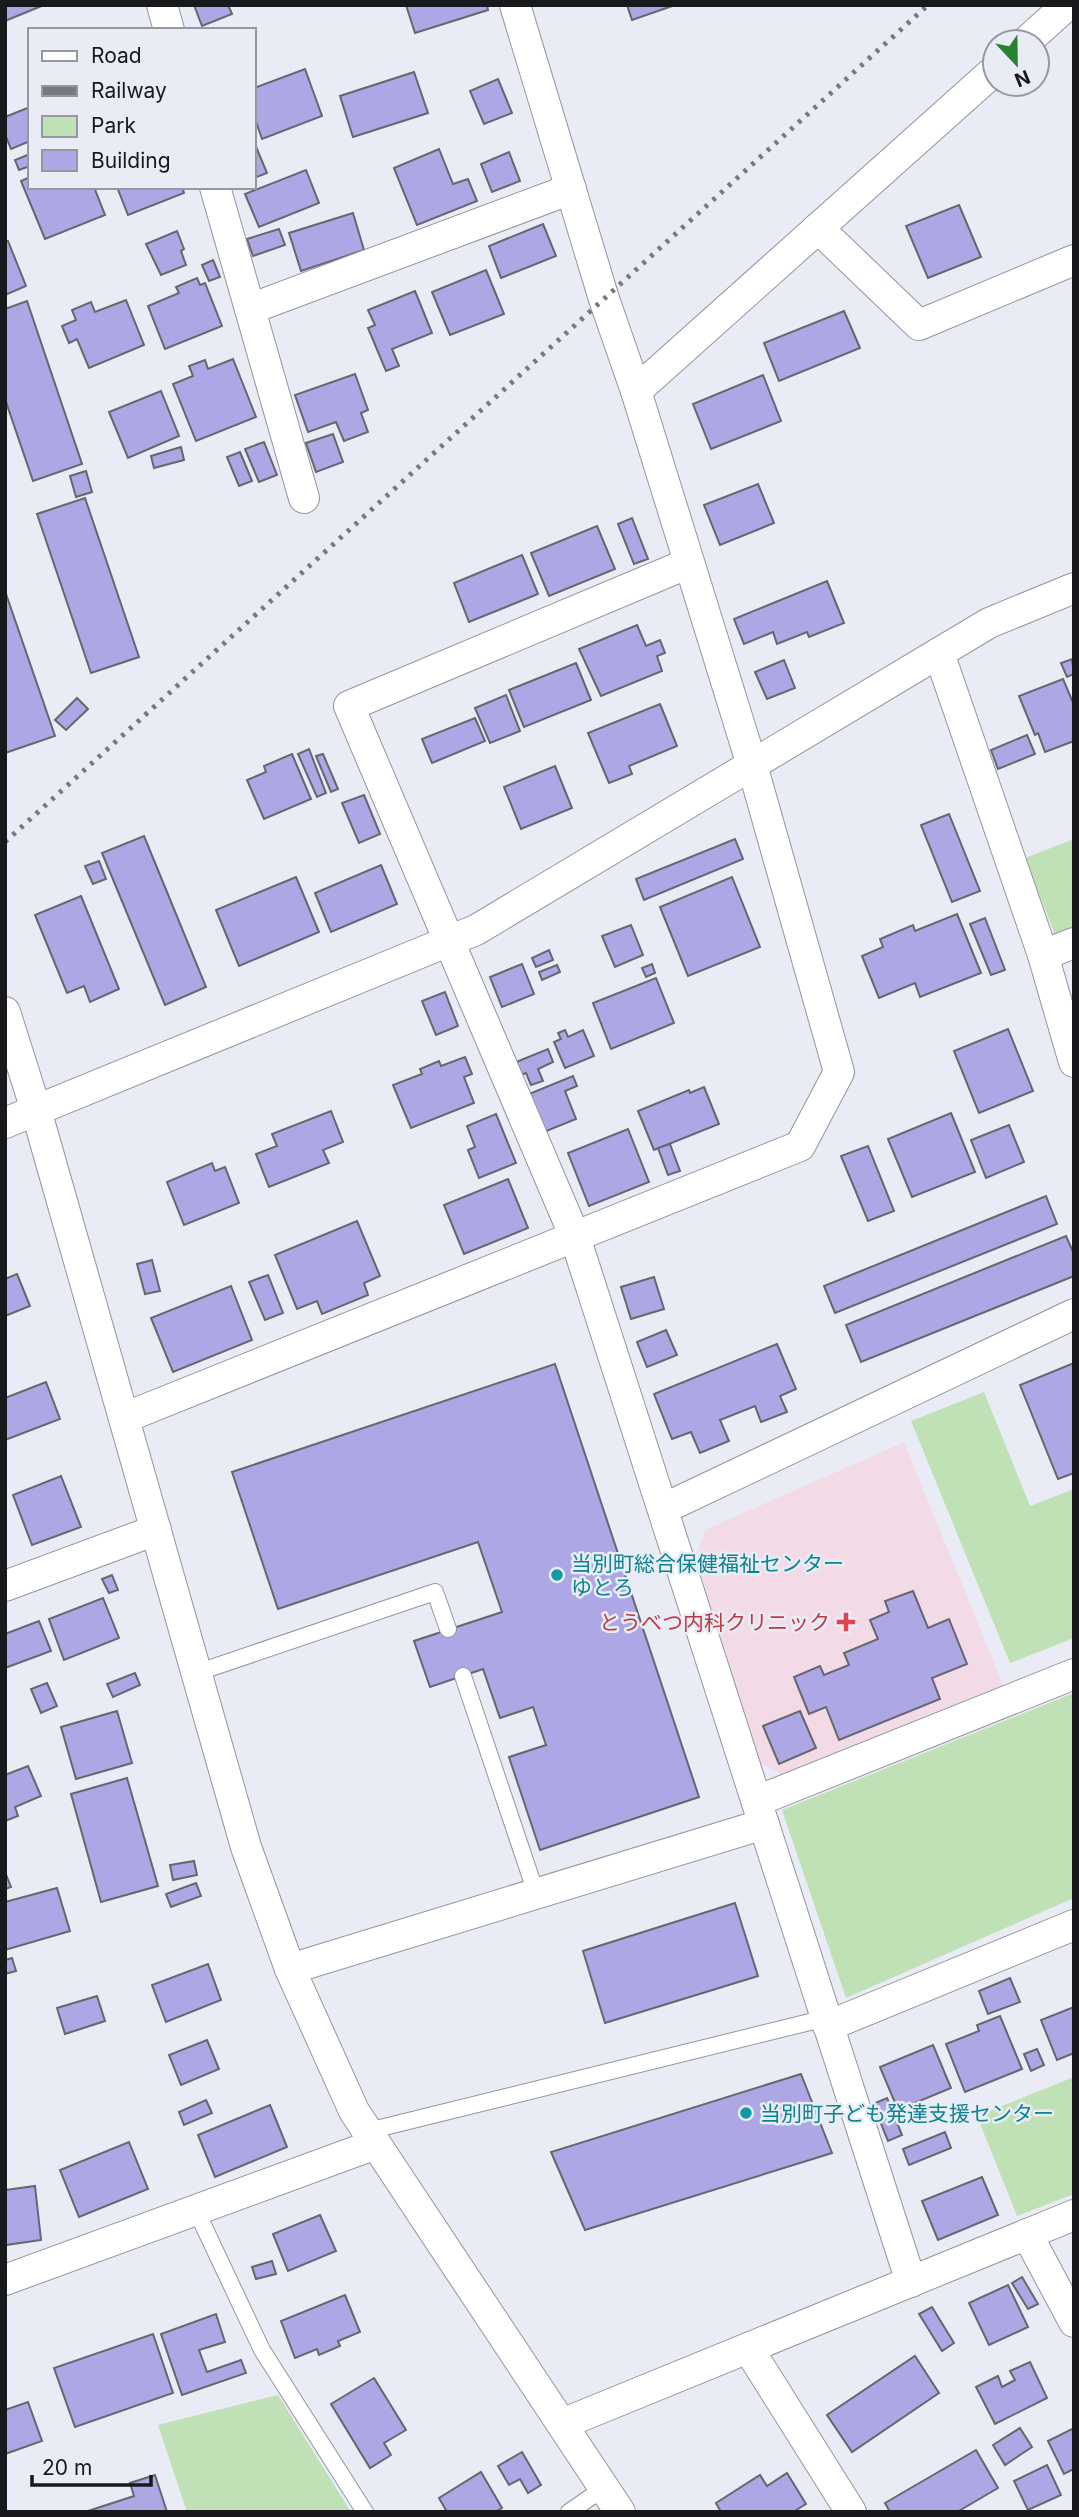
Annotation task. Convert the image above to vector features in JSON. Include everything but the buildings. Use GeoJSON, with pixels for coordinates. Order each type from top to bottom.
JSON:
{"type":"FeatureCollection","features":[{"type":"Feature","properties":{"kind":"street"},"geometry":{"type":"LineString","coordinates":[[162,5],[168,28]]}},
{"type":"Feature","properties":{"kind":"street"},"geometry":{"type":"LineString","coordinates":[[124,1418],[800,1146],[839,1072],[752,765],[636,390],[604,299],[515,5]]}},
{"type":"Feature","properties":{"kind":"street"},"geometry":{"type":"LineString","coordinates":[[1042,28],[1067,5]]}},
{"type":"Feature","properties":{"kind":"street"},"geometry":{"type":"LineString","coordinates":[[636,390],[981,82]]}},
{"type":"Feature","properties":{"kind":"street"},"geometry":{"type":"LineString","coordinates":[[216,189],[304,498]]}},
{"type":"Feature","properties":{"kind":"street"},"geometry":{"type":"LineString","coordinates":[[250,309],[571,189]]}},
{"type":"Feature","properties":{"kind":"street"},"geometry":{"type":"LineString","coordinates":[[818,228],[919,325],[1074,260]]}},
{"type":"Feature","properties":{"kind":"street"},"geometry":{"type":"LineString","coordinates":[[689,563],[349,706],[575,1237],[911,2282]]}},
{"type":"Feature","properties":{"kind":"street"},"geometry":{"type":"LineString","coordinates":[[5,1123],[476,930],[989,623],[1074,588]]}},
{"type":"Feature","properties":{"kind":"street"},"geometry":{"type":"LineString","coordinates":[[939,653],[1042,955],[1074,1062]]}},
{"type":"Feature","properties":{"kind":"street"},"geometry":{"type":"LineString","coordinates":[[1042,955],[1074,943]]}},
{"type":"Feature","properties":{"kind":"street"},"geometry":{"type":"LineString","coordinates":[[5,1012],[36,1110],[246,1847],[290,1969],[354,2111],[612,2500]]}},
{"type":"Feature","properties":{"kind":"street"},"geometry":{"type":"LineString","coordinates":[[663,1509],[1074,1314]]}},
{"type":"Feature","properties":{"kind":"street"},"geometry":{"type":"LineString","coordinates":[[5,1586],[156,1530]]}},
{"type":"Feature","properties":{"kind":"street"},"geometry":{"type":"LineString","coordinates":[[290,1969],[536,1893],[760,1812],[1074,1674]]}},
{"type":"Feature","properties":{"kind":"street"},"geometry":{"type":"LineString","coordinates":[[827,2022],[1074,1925]]}},
{"type":"Feature","properties":{"kind":"street"},"geometry":{"type":"LineString","coordinates":[[5,2280],[196,2210],[372,2138]]}},
{"type":"Feature","properties":{"kind":"street"},"geometry":{"type":"LineString","coordinates":[[562,2424],[1074,2215]]}},
{"type":"Feature","properties":{"kind":"street"},"geometry":{"type":"LineString","coordinates":[[1027,2234],[1074,2322]]}},
{"type":"Feature","properties":{"kind":"street"},"geometry":{"type":"LineString","coordinates":[[748,2348],[851,2512]]}},
{"type":"Feature","properties":{"kind":"lane"},"geometry":{"type":"LineString","coordinates":[[196,1673],[435,1592],[448,1629]]}},
{"type":"Feature","properties":{"kind":"lane"},"geometry":{"type":"LineString","coordinates":[[463,1676],[536,1893]]}},
{"type":"Feature","properties":{"kind":"lane"},"geometry":{"type":"LineString","coordinates":[[372,2138],[827,2022]]}},
{"type":"Feature","properties":{"kind":"lane"},"geometry":{"type":"LineString","coordinates":[[196,2210],[262,2350],[365,2512]]}},
{"type":"Feature","properties":{"kind":"lane"},"geometry":{"type":"LineString","coordinates":[[569,2512],[612,2500]]}},
{"type":"Feature","properties":{"kind":"shaded area","name":"とうべつ内科クリニック"},"geometry":{"type":"Polygon","coordinates":[[[904,1442],[1003,1685],[782,1775],[757,1761],[696,1558],[705,1530],[904,1442]]]}},
{"type":"Feature","properties":{"kind":"green space"},"geometry":{"type":"Polygon","coordinates":[[[1074,839],[1074,930],[1056,937],[1025,858],[1074,839]]]}},
{"type":"Feature","properties":{"kind":"green space"},"geometry":{"type":"Polygon","coordinates":[[[984,1392],[1030,1506],[1074,1489],[1074,1638],[1010,1663],[911,1421],[984,1392]]]}},
{"type":"Feature","properties":{"kind":"green space"},"geometry":{"type":"Polygon","coordinates":[[[1074,1693],[1074,1898],[846,1998],[782,1810],[1074,1693]]]}},
{"type":"Feature","properties":{"kind":"green space"},"geometry":{"type":"Polygon","coordinates":[[[1074,2077],[1074,2194],[1017,2216],[977,2116],[1074,2077]]]}},
{"type":"Feature","properties":{"kind":"green space"},"geometry":{"type":"Polygon","coordinates":[[[278,2395],[351,2512],[187,2512],[158,2425],[278,2395]]]}},
{"type":"Feature","properties":{"kind":"railway"},"geometry":{"type":"LineString","coordinates":[[5,842],[928,5]]}},
{"type":"Feature","properties":{"kind":"place","name":"当別町総合保健福祉センター ゆとろ"},"geometry":{"type":"Point","coordinates":[557,1575]}},
{"type":"Feature","properties":{"kind":"place","name":"とうべつ内科クリニック"},"geometry":{"type":"Point","coordinates":[846,1622]}},
{"type":"Feature","properties":{"kind":"place","name":"当別町子ども発達支援センター"},"geometry":{"type":"Point","coordinates":[746,2113]}}]}
